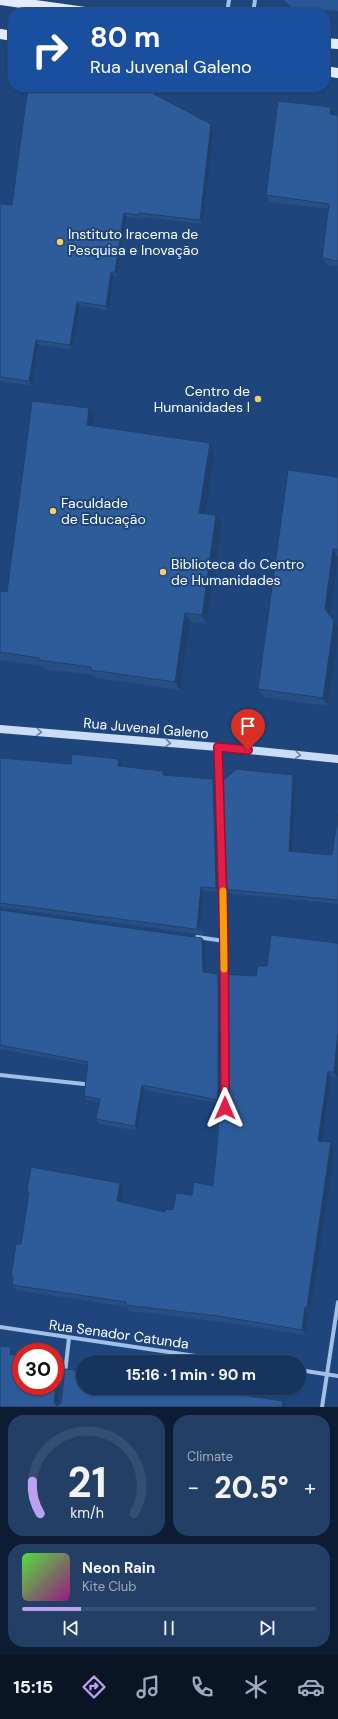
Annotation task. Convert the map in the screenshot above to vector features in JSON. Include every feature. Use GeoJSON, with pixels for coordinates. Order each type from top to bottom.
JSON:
{"type":"FeatureCollection","features":[{"type":"Feature","properties":{"kind":"main road"},"geometry":{"type":"LineString","coordinates":[[0,0],[57,8]]}},
{"type":"Feature","properties":{"kind":"street","name":"Rua Juvenal Galeno"},"geometry":{"type":"LineString","coordinates":[[0,729],[218,747],[338,759]]}},
{"type":"Feature","properties":{"kind":"street"},"geometry":{"type":"LineString","coordinates":[[218,747],[224,989]]}},
{"type":"Feature","properties":{"kind":"street"},"geometry":{"type":"LineString","coordinates":[[194,936],[224,941]]}},
{"type":"Feature","properties":{"kind":"street"},"geometry":{"type":"LineString","coordinates":[[0,1075],[84,1084]]}},
{"type":"Feature","properties":{"kind":"street"},"geometry":{"type":"LineString","coordinates":[[224,1084],[225,1108]]}},
{"type":"Feature","properties":{"kind":"street"},"geometry":{"type":"LineString","coordinates":[[322,1407],[338,1302]]}},
{"type":"Feature","properties":{"kind":"street","name":"Rua Senador Catunda"},"geometry":{"type":"LineString","coordinates":[[0,1328],[187,1355]]}},
{"type":"Feature","properties":{"kind":"street"},"geometry":{"type":"LineString","coordinates":[[64,1376],[69,1338]]}},
{"type":"Feature","properties":{"kind":"street"},"geometry":{"type":"LineString","coordinates":[[306,1371],[338,1376]]}},
{"type":"Feature","properties":{"kind":"shaded area"},"geometry":{"type":"Polygon","coordinates":[[[284,0],[338,0],[338,11],[330,10],[330,8],[291,7],[284,0]]]}},
{"type":"Feature","properties":{"kind":"building"},"geometry":{"type":"Polygon","coordinates":[[[27,92],[154,92],[154,94],[211,124],[200,220],[139,213],[139,215],[124,213],[115,272],[111,272],[106,306],[77,302],[70,345],[36,340],[29,381],[0,377],[0,204],[12,205],[27,92]]]}},
{"type":"Feature","properties":{"kind":"building"},"geometry":{"type":"Polygon","coordinates":[[[278,101],[331,107],[330,114],[338,115],[338,261],[322,258],[329,204],[266,195],[278,101]]]}},
{"type":"Feature","properties":{"kind":"building"},"geometry":{"type":"Polygon","coordinates":[[[32,401],[89,408],[87,425],[210,443],[199,513],[216,515],[202,615],[185,613],[175,682],[91,670],[91,667],[38,660],[39,658],[0,652],[0,591],[7,592],[32,401]]]}},
{"type":"Feature","properties":{"kind":"building"},"geometry":{"type":"Polygon","coordinates":[[[288,470],[338,477],[338,550],[333,549],[325,609],[334,621],[323,698],[258,689],[288,470]]]}},
{"type":"Feature","properties":{"kind":"building"},"geometry":{"type":"Polygon","coordinates":[[[72,754],[119,759],[118,766],[163,771],[163,775],[213,779],[216,888],[201,887],[197,928],[202,928],[202,930],[0,903],[0,758],[71,764],[72,754]]]}},
{"type":"Feature","properties":{"kind":"building"},"geometry":{"type":"Polygon","coordinates":[[[236,769],[293,775],[289,851],[332,855],[338,814],[338,900],[223,889],[220,780],[224,780],[236,769]]]}},
{"type":"Feature","properties":{"kind":"building"},"geometry":{"type":"Polygon","coordinates":[[[0,910],[202,938],[203,972],[218,974],[218,1100],[142,1085],[135,1126],[96,1119],[100,1099],[84,1096],[88,1062],[0,1045],[0,910]]]}},
{"type":"Feature","properties":{"kind":"building"},"geometry":{"type":"Polygon","coordinates":[[[271,935],[338,943],[338,1032],[334,1072],[328,1072],[318,1141],[331,1142],[307,1307],[305,1307],[302,1330],[218,1316],[125,1305],[126,1302],[12,1285],[13,1276],[11,1276],[16,1244],[21,1244],[29,1192],[27,1191],[31,1167],[120,1183],[117,1201],[165,1212],[166,1209],[173,1210],[176,1193],[192,1195],[194,1182],[213,1186],[218,1135],[219,1105],[222,1106],[225,1102],[224,974],[256,976],[258,966],[267,966],[271,935]]]}},
{"type":"Feature","properties":{"kind":"building"},"geometry":{"type":"Polygon","coordinates":[[[0,1346],[11,1347],[12,1395],[55,1395],[54,1402],[57,1406],[61,1403],[62,1395],[64,1395],[65,1369],[76,1370],[76,1395],[242,1395],[283,1401],[282,1407],[0,1407],[0,1346]]]}},
{"type":"Feature","properties":{"kind":"slow traffic"},"geometry":{"type":"LineString","coordinates":[[223,891],[224,969]]}},
{"type":"Feature","properties":{"kind":"place","name":"Instituto Iracema de Pesquisa e Inovação"},"geometry":{"type":"Point","coordinates":[60,242]}},
{"type":"Feature","properties":{"kind":"place","name":"Centro de Humanidades I"},"geometry":{"type":"Point","coordinates":[258,399]}},
{"type":"Feature","properties":{"kind":"place","name":"Faculdade de Educação"},"geometry":{"type":"Point","coordinates":[53,511]}},
{"type":"Feature","properties":{"kind":"place","name":"Biblioteca do Centro de Humanidades"},"geometry":{"type":"Point","coordinates":[163,572]}},
{"type":"Feature","properties":{"kind":"route"},"geometry":{"type":"LineString","coordinates":[[225,1108],[224,941],[218,747],[248,750]]}}]}
